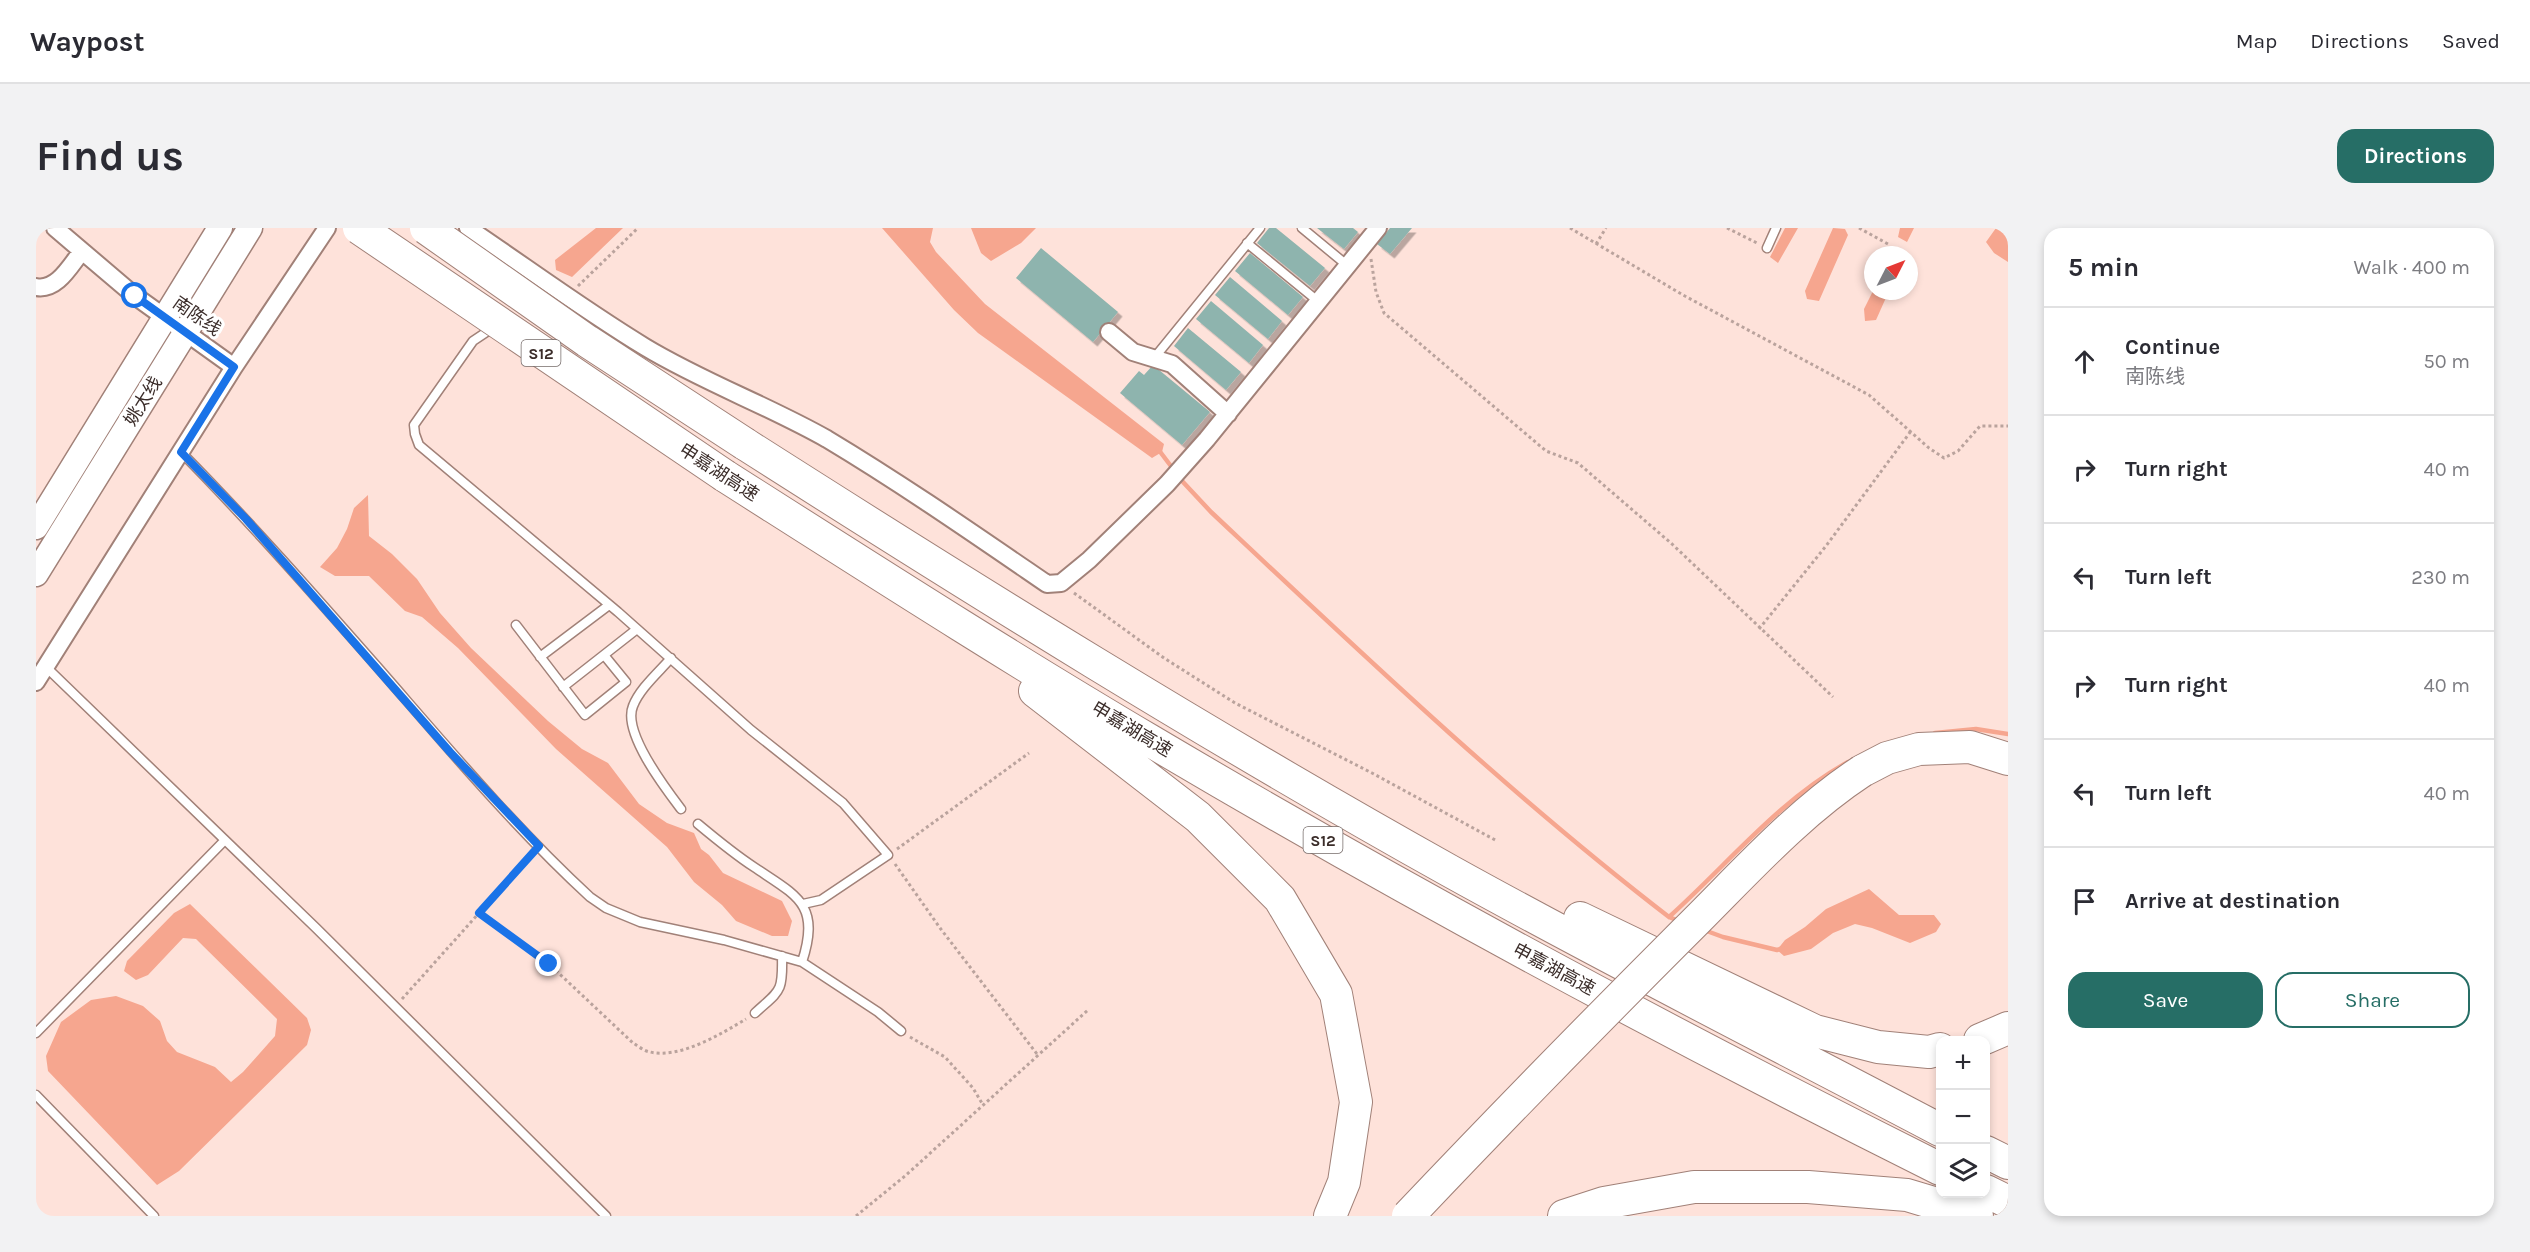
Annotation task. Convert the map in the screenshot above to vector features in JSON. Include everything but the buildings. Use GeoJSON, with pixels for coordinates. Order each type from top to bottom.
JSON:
{"type":"FeatureCollection","features":[{"type":"Feature","properties":{"kind":"highway","name":"申嘉湖高速"},"geometry":{"type":"LineString","coordinates":[[359,228],[725,476],[1148,740],[1532,958],[1785,1091],[1936,1166]]}},
{"type":"Feature","properties":{"kind":"highway","name":"申嘉湖高速"},"geometry":{"type":"LineString","coordinates":[[426,228],[587,340],[934,565],[1303,787],[1451,872],[1936,1127]]}},
{"type":"Feature","properties":{"kind":"highway"},"geometry":{"type":"LineString","coordinates":[[914,596],[1198,817],[1280,899],[1336,994],[1356,1102],[1344,1182],[1330,1216]]}},
{"type":"Feature","properties":{"kind":"highway"},"geometry":{"type":"LineString","coordinates":[[1424,1216],[1787,848],[1887,758],[1919,749],[1970,747],[2008,759]]}},
{"type":"Feature","properties":{"kind":"highway"},"geometry":{"type":"LineString","coordinates":[[1408,1216],[1548,1069],[1771,847],[1830,792],[1864,777],[1905,764],[1950,757],[1987,764],[2008,772]]}},
{"type":"Feature","properties":{"kind":"highway"},"geometry":{"type":"LineString","coordinates":[[1303,787],[1815,1031],[1878,1047],[1929,1052],[1936,1050]]}},
{"type":"Feature","properties":{"kind":"highway"},"geometry":{"type":"LineString","coordinates":[[1990,1036],[2008,1028]]}},
{"type":"Feature","properties":{"kind":"highway"},"geometry":{"type":"LineString","coordinates":[[1990,1154],[2008,1163]]}},
{"type":"Feature","properties":{"kind":"highway"},"geometry":{"type":"LineString","coordinates":[[1564,1216],[1604,1203],[1694,1187],[1808,1187],[1907,1196],[1977,1216]]}},
{"type":"Feature","properties":{"kind":"highway"},"geometry":{"type":"LineString","coordinates":[[1990,1193],[2008,1202]]}},
{"type":"Feature","properties":{"kind":"main road","name":"姚太线"},"geometry":{"type":"LineString","coordinates":[[36,526],[220,228]]}},
{"type":"Feature","properties":{"kind":"main road","name":"姚太线"},"geometry":{"type":"LineString","coordinates":[[36,574],[250,228]]}},
{"type":"Feature","properties":{"kind":"street","name":"南陈线"},"geometry":{"type":"LineString","coordinates":[[55,228],[135,296],[234,367]]}},
{"type":"Feature","properties":{"kind":"street"},"geometry":{"type":"LineString","coordinates":[[36,682],[234,367],[327,228]]}},
{"type":"Feature","properties":{"kind":"street"},"geometry":{"type":"LineString","coordinates":[[468,228],[549,288],[568,295],[644,346],[689,372],[757,402],[827,440],[943,513],[1047,584],[1061,583],[1089,560],[1181,469],[1378,228]]}},
{"type":"Feature","properties":{"kind":"street"},"geometry":{"type":"LineString","coordinates":[[36,287],[40,288],[57,282],[82,251]]}},
{"type":"Feature","properties":{"kind":"street"},"geometry":{"type":"LineString","coordinates":[[1109,332],[1133,351],[1172,364],[1228,414]]}},
{"type":"Feature","properties":{"kind":"lane"},"geometry":{"type":"LineString","coordinates":[[1155,357],[1260,228]]}},
{"type":"Feature","properties":{"kind":"lane"},"geometry":{"type":"LineString","coordinates":[[1302,228],[1348,266]]}},
{"type":"Feature","properties":{"kind":"lane"},"geometry":{"type":"LineString","coordinates":[[1767,248],[1776,228]]}},
{"type":"Feature","properties":{"kind":"lane"},"geometry":{"type":"LineString","coordinates":[[1247,243],[1319,302]]}},
{"type":"Feature","properties":{"kind":"lane"},"geometry":{"type":"LineString","coordinates":[[518,310],[535,298]]}},
{"type":"Feature","properties":{"kind":"lane"},"geometry":{"type":"LineString","coordinates":[[509,316],[473,341],[414,425],[419,446],[609,604],[752,730],[843,803],[888,855],[821,900],[803,904]]}},
{"type":"Feature","properties":{"kind":"lane"},"geometry":{"type":"LineString","coordinates":[[181,452],[254,528],[450,752],[590,897],[606,908],[640,922],[724,940],[802,962],[878,1012],[901,1032]]}},
{"type":"Feature","properties":{"kind":"lane"},"geometry":{"type":"LineString","coordinates":[[540,657],[609,604]]}},
{"type":"Feature","properties":{"kind":"lane"},"geometry":{"type":"LineString","coordinates":[[516,625],[585,715],[626,682],[604,655]]}},
{"type":"Feature","properties":{"kind":"lane"},"geometry":{"type":"LineString","coordinates":[[563,687],[637,629]]}},
{"type":"Feature","properties":{"kind":"lane"},"geometry":{"type":"LineString","coordinates":[[671,658],[633,705],[631,719],[648,765],[681,809]]}},
{"type":"Feature","properties":{"kind":"lane"},"geometry":{"type":"LineString","coordinates":[[46,667],[396,1006],[606,1216]]}},
{"type":"Feature","properties":{"kind":"lane"},"geometry":{"type":"LineString","coordinates":[[698,824],[792,891],[803,904],[810,938],[802,962]]}},
{"type":"Feature","properties":{"kind":"lane"},"geometry":{"type":"LineString","coordinates":[[36,1033],[224,841]]}},
{"type":"Feature","properties":{"kind":"lane"},"geometry":{"type":"LineString","coordinates":[[755,1013],[780,990],[783,977],[782,956]]}},
{"type":"Feature","properties":{"kind":"lane"},"geometry":{"type":"LineString","coordinates":[[36,1095],[154,1216]]}},
{"type":"Feature","properties":{"kind":"path"},"geometry":{"type":"LineString","coordinates":[[568,295],[638,228]]}},
{"type":"Feature","properties":{"kind":"path"},"geometry":{"type":"LineString","coordinates":[[1570,228],[1683,295],[1869,395],[1929,448],[1944,458],[1958,451],[1980,426],[2008,426]]}},
{"type":"Feature","properties":{"kind":"path"},"geometry":{"type":"LineString","coordinates":[[1596,244],[1606,228]]}},
{"type":"Feature","properties":{"kind":"path"},"geometry":{"type":"LineString","coordinates":[[1726,228],[1767,248]]}},
{"type":"Feature","properties":{"kind":"path"},"geometry":{"type":"LineString","coordinates":[[1859,228],[1888,244]]}},
{"type":"Feature","properties":{"kind":"path"},"geometry":{"type":"LineString","coordinates":[[1360,250],[1373,260],[1376,292],[1384,313],[1546,451],[1578,463],[1672,544],[1833,697]]}},
{"type":"Feature","properties":{"kind":"path"},"geometry":{"type":"LineString","coordinates":[[1759,629],[1826,546],[1911,431]]}},
{"type":"Feature","properties":{"kind":"path"},"geometry":{"type":"LineString","coordinates":[[1061,583],[1154,651],[1235,703],[1372,773],[1497,841]]}},
{"type":"Feature","properties":{"kind":"path"},"geometry":{"type":"LineString","coordinates":[[1029,753],[888,855],[940,928],[1037,1054]]}},
{"type":"Feature","properties":{"kind":"path"},"geometry":{"type":"LineString","coordinates":[[396,1006],[539,846]]}},
{"type":"Feature","properties":{"kind":"path"},"geometry":{"type":"LineString","coordinates":[[479,913],[549,964],[633,1043],[649,1053],[676,1051],[711,1040],[755,1013]]}},
{"type":"Feature","properties":{"kind":"path"},"geometry":{"type":"LineString","coordinates":[[856,1216],[1088,1010]]}},
{"type":"Feature","properties":{"kind":"path"},"geometry":{"type":"LineString","coordinates":[[901,1032],[945,1057],[973,1088],[983,1105]]}},
{"type":"Feature","properties":{"kind":"shaded area"},"geometry":{"type":"Polygon","coordinates":[[[596,228],[623,228],[572,277],[556,270],[555,260],[596,228]]]}},
{"type":"Feature","properties":{"kind":"shaded area"},"geometry":{"type":"Polygon","coordinates":[[[882,228],[933,228],[930,242],[936,252],[985,304],[1164,444],[1162,452],[1152,458],[978,333],[954,310],[882,228]]]}},
{"type":"Feature","properties":{"kind":"shaded area"},"geometry":{"type":"Polygon","coordinates":[[[971,228],[1036,228],[1021,243],[991,261],[981,253],[971,228]]]}},
{"type":"Feature","properties":{"kind":"shaded area"},"geometry":{"type":"Polygon","coordinates":[[[1785,228],[1798,228],[1778,263],[1770,257],[1785,228]]]}},
{"type":"Feature","properties":{"kind":"shaded area"},"geometry":{"type":"Polygon","coordinates":[[[1833,228],[1845,229],[1848,235],[1819,301],[1807,299],[1805,291],[1833,228]]]}},
{"type":"Feature","properties":{"kind":"shaded area"},"geometry":{"type":"Polygon","coordinates":[[[1900,228],[1914,228],[1907,242],[1898,237],[1900,228]]]}},
{"type":"Feature","properties":{"kind":"shaded area"},"geometry":{"type":"Polygon","coordinates":[[[1996,228],[2008,228],[2008,262],[1994,253],[1986,242],[1996,228]]]}},
{"type":"Feature","properties":{"kind":"shaded area"},"geometry":{"type":"Polygon","coordinates":[[[1868,300],[1885,300],[1876,320],[1865,321],[1864,309],[1868,300]]]}},
{"type":"Feature","properties":{"kind":"shaded area"},"geometry":{"type":"Polygon","coordinates":[[[368,495],[369,536],[392,554],[417,579],[440,613],[471,648],[548,721],[582,749],[608,763],[639,804],[667,823],[694,833],[701,849],[709,855],[723,873],[782,901],[792,921],[788,936],[772,936],[736,921],[722,905],[694,882],[667,847],[556,749],[458,648],[422,617],[405,611],[369,576],[335,576],[320,567],[337,548],[354,508],[368,495]]]}},
{"type":"Feature","properties":{"kind":"shaded area"},"geometry":{"type":"Polygon","coordinates":[[[1869,889],[1899,915],[1934,915],[1941,924],[1936,932],[1910,943],[1855,924],[1833,933],[1811,949],[1784,956],[1777,950],[1785,940],[1826,909],[1869,889]]]}},
{"type":"Feature","properties":{"kind":"shaded area"},"geometry":{"type":"Polygon","coordinates":[[[190,904],[307,1018],[311,1030],[307,1045],[179,1171],[157,1185],[48,1071],[46,1056],[61,1022],[91,1000],[116,996],[143,1006],[160,1021],[167,1041],[177,1052],[215,1067],[231,1082],[243,1072],[275,1036],[277,1019],[196,939],[183,938],[148,975],[136,980],[124,971],[127,961],[174,913],[190,904]]]}},
{"type":"Feature","properties":{"kind":"waterway"},"geometry":{"type":"LineString","coordinates":[[1158,449],[1183,482],[1211,512],[1436,720],[1609,870],[1669,917],[1679,921]]}},
{"type":"Feature","properties":{"kind":"waterway"},"geometry":{"type":"LineString","coordinates":[[1935,733],[1976,729],[2008,734]]}},
{"type":"Feature","properties":{"kind":"waterway"},"geometry":{"type":"LineString","coordinates":[[1669,917],[1776,814],[1823,777],[1848,762]]}},
{"type":"Feature","properties":{"kind":"waterway"},"geometry":{"type":"LineString","coordinates":[[1704,930],[1777,950],[1783,948]]}},
{"type":"Feature","properties":{"kind":"route"},"geometry":{"type":"LineString","coordinates":[[135,296],[234,367],[181,452],[246,519],[450,752],[539,846],[479,913],[549,964]]}}]}
